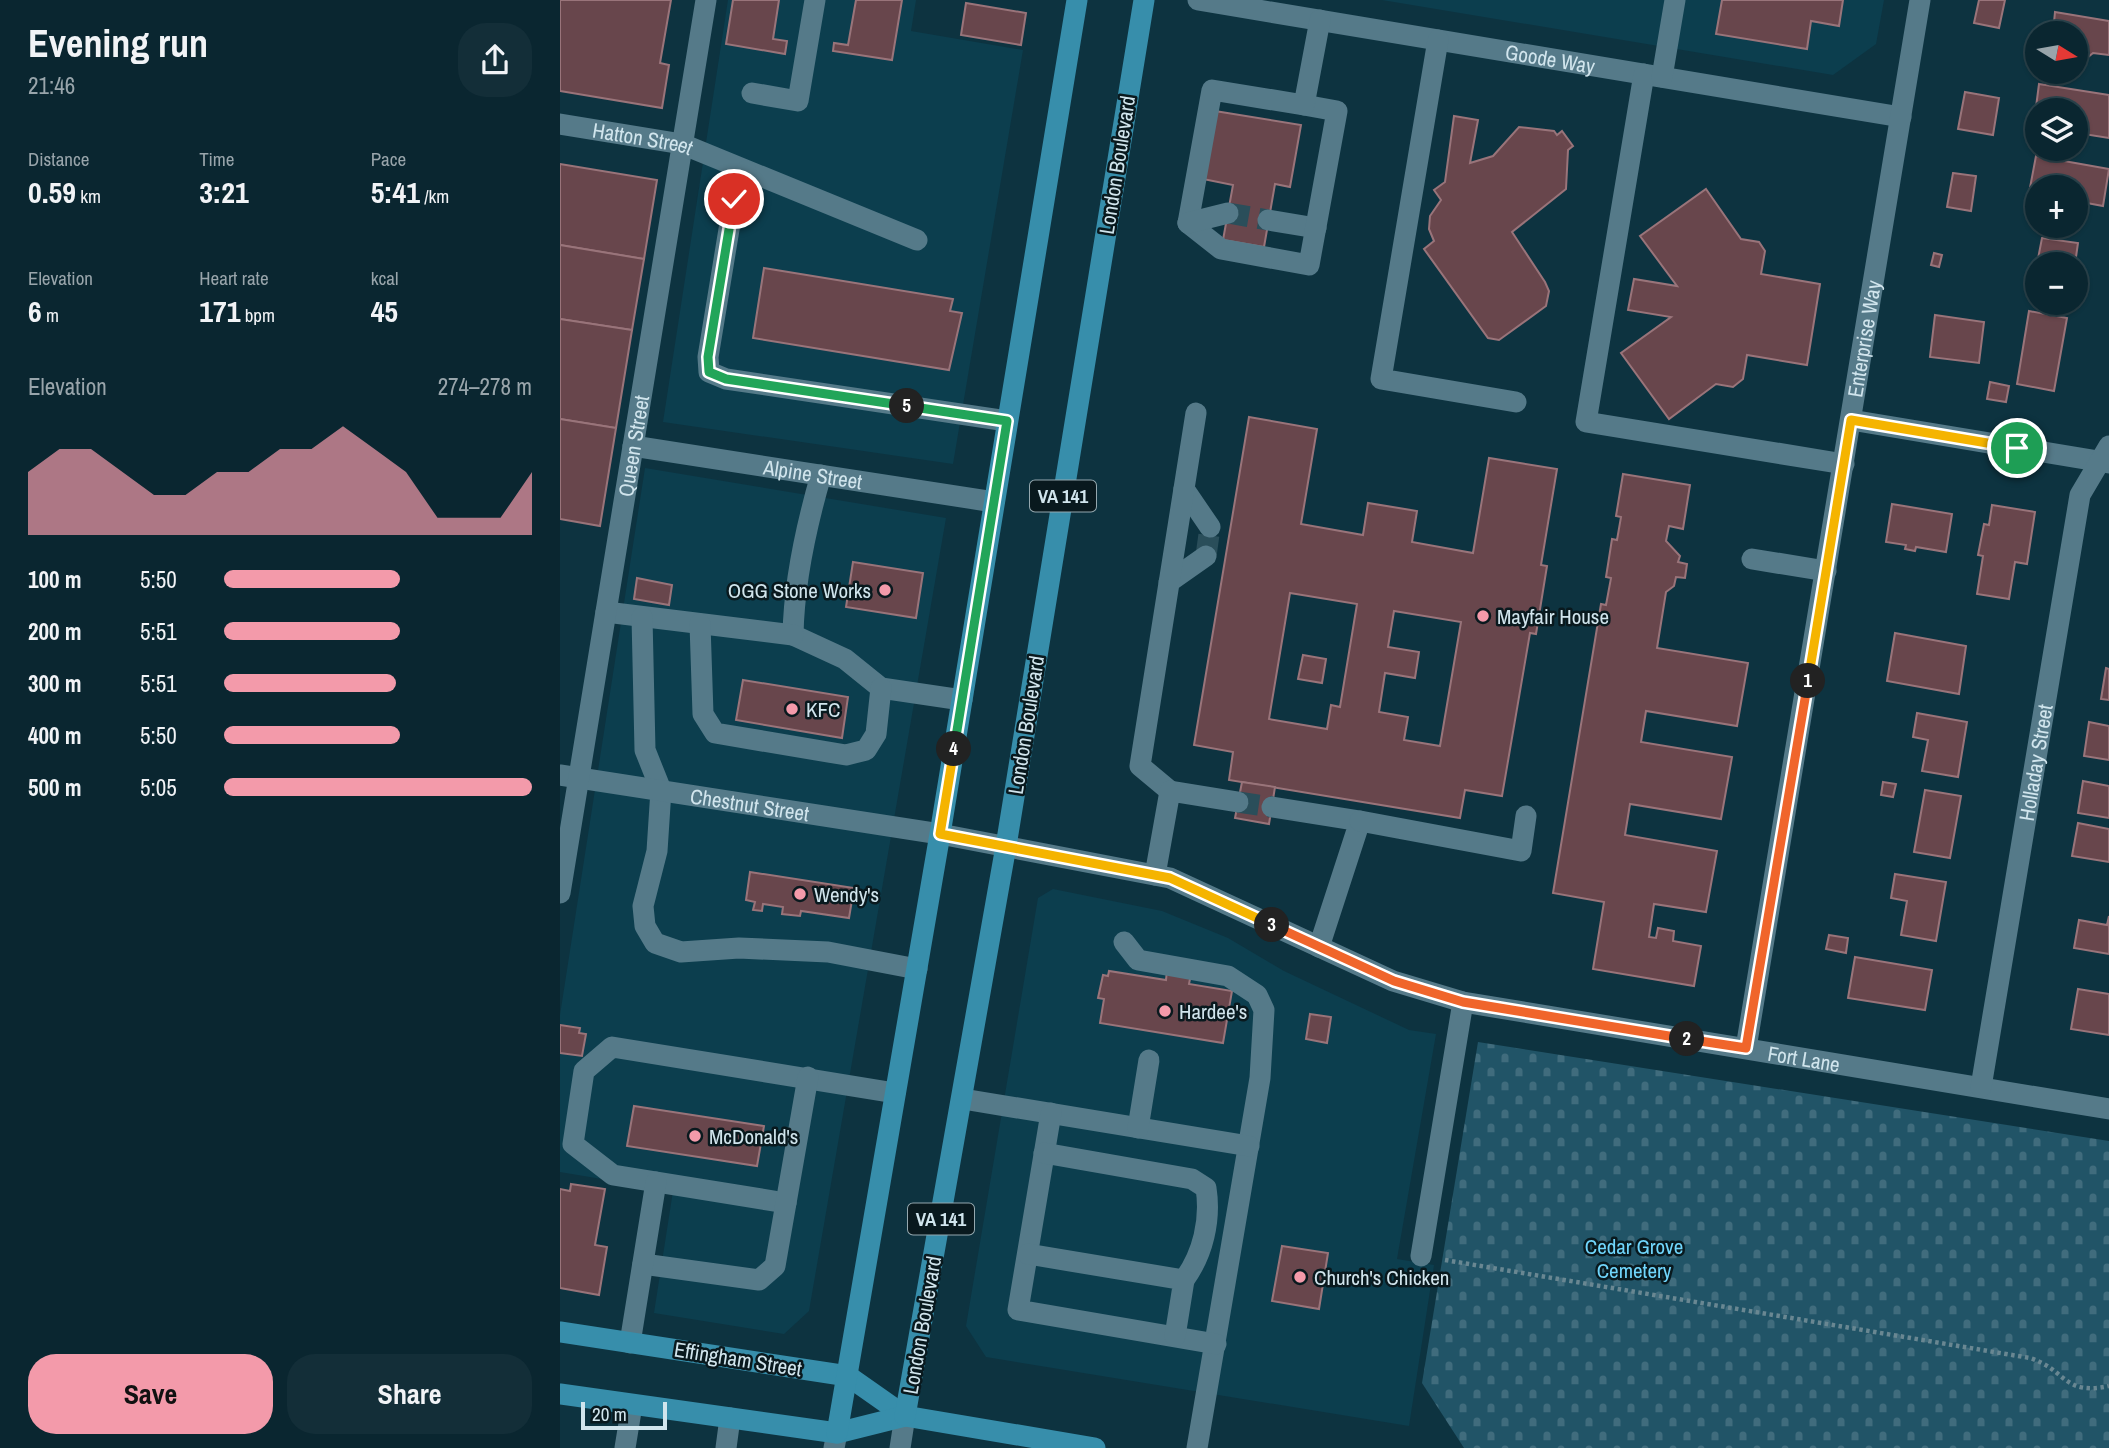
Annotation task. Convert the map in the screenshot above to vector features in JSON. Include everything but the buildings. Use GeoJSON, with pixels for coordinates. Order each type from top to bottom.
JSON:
{"type":"FeatureCollection","features":[{"type":"Feature","properties":{"kind":"main road","name":"VA 141"},"geometry":{"type":"LineString","coordinates":[[848,1376],[1077,0]]}},
{"type":"Feature","properties":{"kind":"main road","name":"London Boulevard"},"geometry":{"type":"LineString","coordinates":[[905,1416],[964,1099],[1144,0]]}},
{"type":"Feature","properties":{"kind":"main road","name":"Effingham Street"},"geometry":{"type":"LineString","coordinates":[[560,1332],[848,1376],[905,1416],[1095,1448]]}},
{"type":"Feature","properties":{"kind":"main road"},"geometry":{"type":"LineString","coordinates":[[835,1441],[848,1376]]}},
{"type":"Feature","properties":{"kind":"main road","name":"Effingham Street"},"geometry":{"type":"LineString","coordinates":[[560,1395],[730,1418],[835,1441],[905,1416]]}},
{"type":"Feature","properties":{"kind":"street","name":"Queen Street"},"geometry":{"type":"LineString","coordinates":[[560,892],[569,776],[606,612],[706,0]]}},
{"type":"Feature","properties":{"kind":"street"},"geometry":{"type":"LineString","coordinates":[[752,93],[798,101],[815,0]]}},
{"type":"Feature","properties":{"kind":"street","name":"Goode Way"},"geometry":{"type":"LineString","coordinates":[[1198,0],[1295,8],[1320,20],[1901,117]]}},
{"type":"Feature","properties":{"kind":"street"},"geometry":{"type":"LineString","coordinates":[[1675,0],[1653,75],[1586,422],[1844,464]]}},
{"type":"Feature","properties":{"kind":"street","name":"Enterprise Way"},"geometry":{"type":"LineString","coordinates":[[1746,1048],[1920,0]]}},
{"type":"Feature","properties":{"kind":"street"},"geometry":{"type":"LineString","coordinates":[[1304,105],[1320,20]]}},
{"type":"Feature","properties":{"kind":"street"},"geometry":{"type":"LineString","coordinates":[[1438,40],[1381,379],[1516,401]]}},
{"type":"Feature","properties":{"kind":"street"},"geometry":{"type":"LineString","coordinates":[[1212,90],[1337,111],[1309,265],[1221,249],[1188,223],[1212,90]]}},
{"type":"Feature","properties":{"kind":"street","name":"Hatton Street"},"geometry":{"type":"LineString","coordinates":[[560,124],[682,144],[917,240]]}},
{"type":"Feature","properties":{"kind":"street"},"geometry":{"type":"LineString","coordinates":[[746,171],[734,199],[708,357],[709,372],[726,379],[1007,421]]}},
{"type":"Feature","properties":{"kind":"street"},"geometry":{"type":"LineString","coordinates":[[1188,223],[1228,213]]}},
{"type":"Feature","properties":{"kind":"street"},"geometry":{"type":"LineString","coordinates":[[1268,220],[1316,228]]}},
{"type":"Feature","properties":{"kind":"street"},"geometry":{"type":"LineString","coordinates":[[1196,412],[1140,766],[1170,791],[1238,802]]}},
{"type":"Feature","properties":{"kind":"street"},"geometry":{"type":"LineString","coordinates":[[1851,420],[2106,457]]}},
{"type":"Feature","properties":{"kind":"street","name":"Alpine Street"},"geometry":{"type":"LineString","coordinates":[[633,446],[994,502]]}},
{"type":"Feature","properties":{"kind":"street","name":"Holladay Street"},"geometry":{"type":"LineString","coordinates":[[1981,1087],[2080,495],[2106,457]]}},
{"type":"Feature","properties":{"kind":"street"},"geometry":{"type":"LineString","coordinates":[[793,635],[793,610],[807,526],[821,475]]}},
{"type":"Feature","properties":{"kind":"street"},"geometry":{"type":"LineString","coordinates":[[1184,489],[1210,527]]}},
{"type":"Feature","properties":{"kind":"street"},"geometry":{"type":"LineString","coordinates":[[1169,582],[1206,555]]}},
{"type":"Feature","properties":{"kind":"street"},"geometry":{"type":"LineString","coordinates":[[1752,559],[1826,572]]}},
{"type":"Feature","properties":{"kind":"street"},"geometry":{"type":"LineString","coordinates":[[606,612],[793,635],[845,659],[881,688],[962,700]]}},
{"type":"Feature","properties":{"kind":"street"},"geometry":{"type":"LineString","coordinates":[[642,617],[645,750],[661,790],[657,851],[643,906],[645,926],[655,943],[681,952],[739,948],[817,951],[917,968]]}},
{"type":"Feature","properties":{"kind":"street"},"geometry":{"type":"LineString","coordinates":[[700,624],[703,714],[715,733],[846,755],[866,750],[876,734],[881,688]]}},
{"type":"Feature","properties":{"kind":"street","name":"Chestnut Street"},"geometry":{"type":"LineString","coordinates":[[569,776],[940,834]]}},
{"type":"Feature","properties":{"kind":"street"},"geometry":{"type":"LineString","coordinates":[[1155,875],[1170,791]]}},
{"type":"Feature","properties":{"kind":"street"},"geometry":{"type":"LineString","coordinates":[[1272,807],[1521,851],[1526,816]]}},
{"type":"Feature","properties":{"kind":"street"},"geometry":{"type":"LineString","coordinates":[[1319,947],[1360,821]]}},
{"type":"Feature","properties":{"kind":"street","name":"Fort Lane"},"geometry":{"type":"LineString","coordinates":[[940,834],[1170,878],[1394,981],[1463,1002],[2109,1109]]}},
{"type":"Feature","properties":{"kind":"street"},"geometry":{"type":"LineString","coordinates":[[1124,942],[1138,960],[1228,976],[1257,995],[1264,1010],[1265,1025],[1249,1146],[1197,1448]]}},
{"type":"Feature","properties":{"kind":"street"},"geometry":{"type":"LineString","coordinates":[[1421,1256],[1463,1002]]}},
{"type":"Feature","properties":{"kind":"street"},"geometry":{"type":"LineString","coordinates":[[786,1203],[612,1175],[573,1144],[568,1127],[584,1070],[612,1047],[895,1093]]}},
{"type":"Feature","properties":{"kind":"street"},"geometry":{"type":"LineString","coordinates":[[1138,1128],[1149,1060]]}},
{"type":"Feature","properties":{"kind":"street"},"geometry":{"type":"LineString","coordinates":[[643,1264],[759,1280],[775,1266],[808,1077]]}},
{"type":"Feature","properties":{"kind":"street"},"geometry":{"type":"LineString","coordinates":[[964,1099],[1249,1146]]}},
{"type":"Feature","properties":{"kind":"street"},"geometry":{"type":"LineString","coordinates":[[1051,1113],[1018,1310],[1216,1344]]}},
{"type":"Feature","properties":{"kind":"street"},"geometry":{"type":"LineString","coordinates":[[1044,1153],[1192,1178],[1206,1188],[1209,1206],[1198,1260],[1185,1280],[1175,1336]]}},
{"type":"Feature","properties":{"kind":"street"},"geometry":{"type":"LineString","coordinates":[[630,1343],[656,1182]]}},
{"type":"Feature","properties":{"kind":"street"},"geometry":{"type":"LineString","coordinates":[[1028,1254],[1185,1280]]}},
{"type":"Feature","properties":{"kind":"street"},"geometry":{"type":"LineString","coordinates":[[625,1448],[632,1405]]}},
{"type":"Feature","properties":{"kind":"street","name":"London Boulevard"},"geometry":{"type":"LineString","coordinates":[[900,1448],[905,1416]]}},
{"type":"Feature","properties":{"kind":"street"},"geometry":{"type":"LineString","coordinates":[[726,1448],[730,1418]]}},
{"type":"Feature","properties":{"kind":"path"},"geometry":{"type":"LineString","coordinates":[[1421,1256],[2031,1358],[2052,1368],[2070,1385],[2085,1389],[2109,1386]]}},
{"type":"Feature","properties":{"kind":"shaded area"},"geometry":{"type":"Polygon","coordinates":[[[728,0],[916,0],[911,31],[1023,50],[953,464],[663,422],[728,0]]]}},
{"type":"Feature","properties":{"kind":"shaded area"},"geometry":{"type":"Polygon","coordinates":[[[1382,0],[1884,0],[1876,44],[1833,75],[1382,0]]]}},
{"type":"Feature","properties":{"kind":"shaded area"},"geometry":{"type":"Polygon","coordinates":[[[645,468],[946,518],[809,1311],[784,1334],[654,1313],[673,1191],[560,1172],[560,1015],[645,468]]]}},
{"type":"Feature","properties":{"kind":"shaded area"},"geometry":{"type":"Polygon","coordinates":[[[1053,889],[1162,911],[1228,938],[1284,971],[1409,1030],[1436,1034],[1397,1259],[1434,1265],[1409,1426],[986,1357],[966,1326],[1038,898],[1053,889]]]}},
{"type":"Feature","properties":{"kind":"green space","name":"Cedar Grove Cemetery"},"geometry":{"type":"Polygon","coordinates":[[[1478,1042],[2109,1141],[2109,1448],[1464,1448],[1422,1383],[1478,1042]]]}},
{"type":"Feature","properties":{"kind":"tunnel"},"geometry":{"type":"LineString","coordinates":[[1228,213],[1268,220]]}},
{"type":"Feature","properties":{"kind":"tunnel"},"geometry":{"type":"LineString","coordinates":[[1206,556],[1210,527]]}},
{"type":"Feature","properties":{"kind":"tunnel"},"geometry":{"type":"LineString","coordinates":[[1238,802],[1272,807]]}},
{"type":"Feature","properties":{"kind":"place","name":"OGG Stone Works"},"geometry":{"type":"Point","coordinates":[885,590]}},
{"type":"Feature","properties":{"kind":"place","name":"Mayfair House"},"geometry":{"type":"Point","coordinates":[1483,616]}},
{"type":"Feature","properties":{"kind":"place","name":"KFC"},"geometry":{"type":"Point","coordinates":[792,709]}},
{"type":"Feature","properties":{"kind":"place","name":"Wendy's"},"geometry":{"type":"Point","coordinates":[800,894]}},
{"type":"Feature","properties":{"kind":"place","name":"Hardee's"},"geometry":{"type":"Point","coordinates":[1165,1011]}},
{"type":"Feature","properties":{"kind":"place","name":"McDonald's"},"geometry":{"type":"Point","coordinates":[695,1136]}},
{"type":"Feature","properties":{"kind":"place","name":"Church's Chicken"},"geometry":{"type":"Point","coordinates":[1300,1277]}},
{"type":"Feature","properties":{"kind":"route"},"geometry":{"type":"LineString","coordinates":[[734,199],[708,357],[709,372],[726,379],[1007,421],[940,834],[1170,878],[1394,981],[1463,1002],[1746,1048],[1851,420],[2017,448]]}}]}
